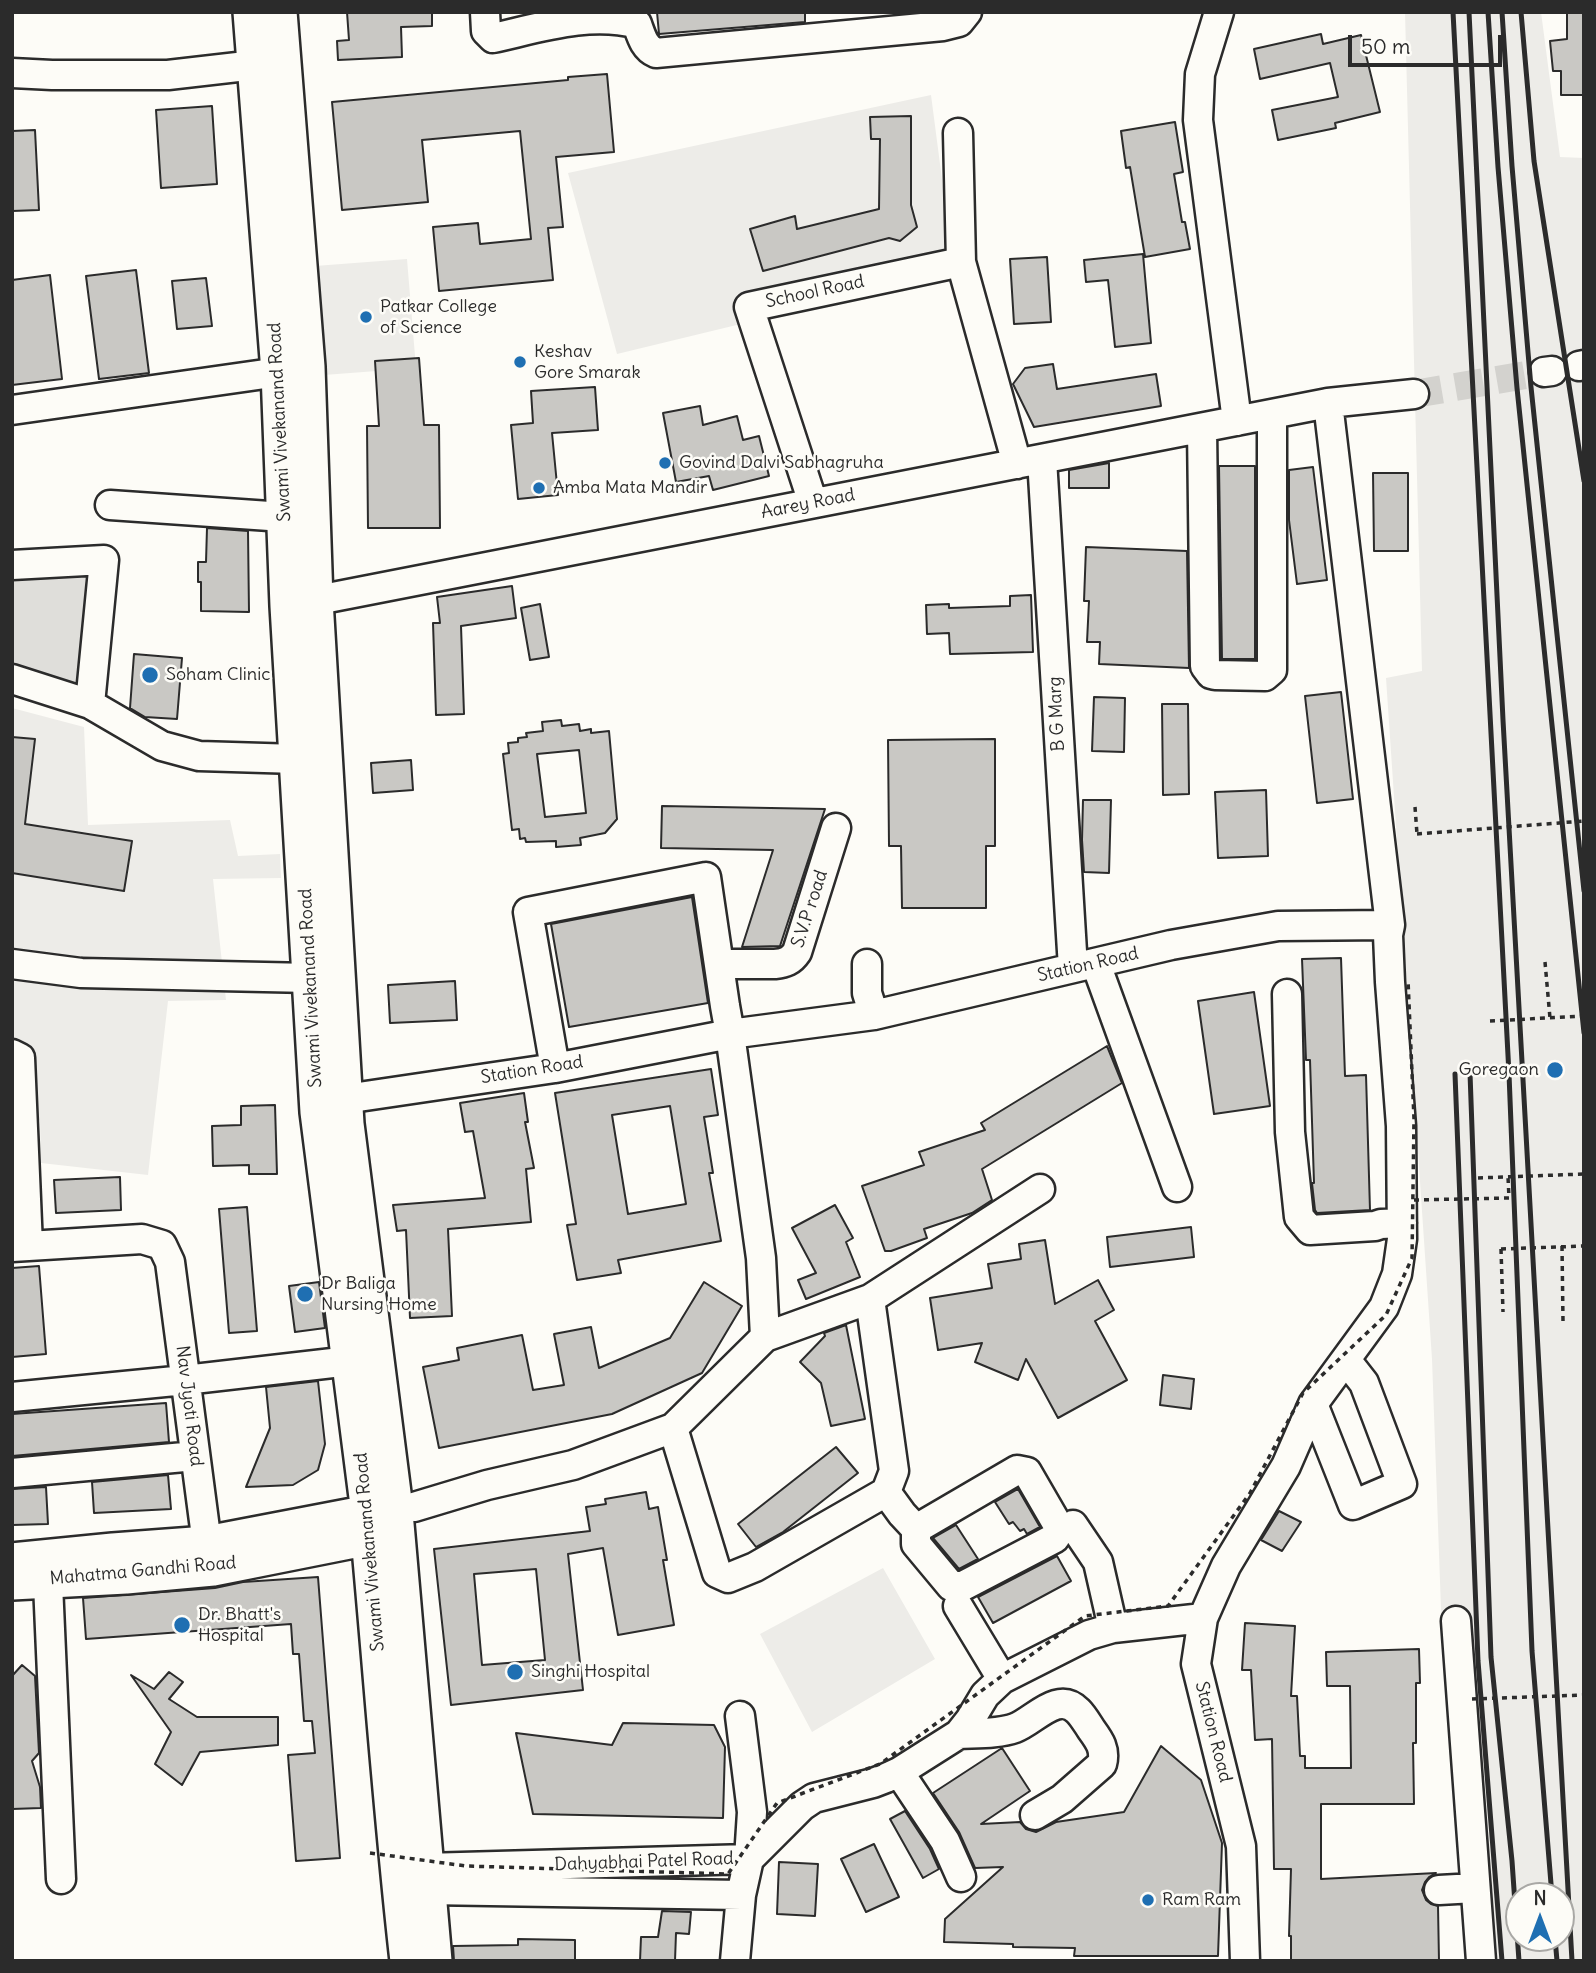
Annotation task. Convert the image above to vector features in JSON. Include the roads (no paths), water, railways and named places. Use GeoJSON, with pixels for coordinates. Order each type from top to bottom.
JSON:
{"type":"FeatureCollection","features":[{"type":"Feature","properties":{"kind":"main road","name":"Swami Vivekanand Road"},"geometry":{"type":"LineString","coordinates":[[251,12],[279,372],[284,517],[301,603],[346,1124],[434,1961]]}},
{"type":"Feature","properties":{"kind":"main road","name":"Swami Vivekanand Road"},"geometry":{"type":"LineString","coordinates":[[279,12],[307,367],[297,759],[310,978],[320,1127],[350,1360],[389,1517],[397,1869],[408,1961]]}},
{"type":"Feature","properties":{"kind":"main road","name":"Mahatma Gandhi Road"},"geometry":{"type":"LineString","coordinates":[[12,1561],[48,1569],[125,1576],[389,1517]]}},
{"type":"Feature","properties":{"kind":"main road","name":"Mahatma Gandhi Road"},"geometry":{"type":"LineString","coordinates":[[12,1582],[48,1569]]}},
{"type":"Feature","properties":{"kind":"street"},"geometry":{"type":"LineString","coordinates":[[485,12],[486,31],[492,38],[510,23],[573,17],[624,20],[638,18],[641,37],[649,50],[656,52],[942,19],[959,22],[968,12]]}},
{"type":"Feature","properties":{"kind":"street"},"geometry":{"type":"LineString","coordinates":[[1219,12],[1200,74],[1198,120],[1237,421]]}},
{"type":"Feature","properties":{"kind":"street"},"geometry":{"type":"LineString","coordinates":[[12,73],[168,75],[255,65]]}},
{"type":"Feature","properties":{"kind":"street","name":"B G Marg"},"geometry":{"type":"LineString","coordinates":[[958,132],[961,262],[1030,461],[1084,966],[1177,1187]]}},
{"type":"Feature","properties":{"kind":"street","name":"School Road"},"geometry":{"type":"LineString","coordinates":[[813,503],[749,307],[961,262]]}},
{"type":"Feature","properties":{"kind":"street"},"geometry":{"type":"LineString","coordinates":[[12,410],[279,372]]}},
{"type":"Feature","properties":{"kind":"street","name":"Aarey Road"},"geometry":{"type":"LineString","coordinates":[[301,603],[1328,403],[1414,394]]}},
{"type":"Feature","properties":{"kind":"street"},"geometry":{"type":"LineString","coordinates":[[1313,1404],[1353,1504],[1402,1484],[1364,1383],[1346,1360],[1384,1307],[1397,1274],[1408,1211],[1390,982],[1390,925],[1328,403]]}},
{"type":"Feature","properties":{"kind":"street"},"geometry":{"type":"LineString","coordinates":[[1202,428],[1205,667],[1215,675],[1265,676],[1272,670],[1272,414]]}},
{"type":"Feature","properties":{"kind":"street"},"geometry":{"type":"LineString","coordinates":[[110,505],[284,517]]}},
{"type":"Feature","properties":{"kind":"street"},"geometry":{"type":"LineString","coordinates":[[12,565],[104,560],[90,704]]}},
{"type":"Feature","properties":{"kind":"street"},"geometry":{"type":"LineString","coordinates":[[12,679],[90,704],[162,746],[199,756],[297,759]]}},
{"type":"Feature","properties":{"kind":"street","name":"S.V.P road"},"geometry":{"type":"LineString","coordinates":[[720,964],[775,964],[791,960],[797,952],[836,828]]}},
{"type":"Feature","properties":{"kind":"street"},"geometry":{"type":"LineString","coordinates":[[555,1068],[528,912],[706,877],[761,1258],[765,1337]]}},
{"type":"Feature","properties":{"kind":"street","name":"Station Road"},"geometry":{"type":"LineString","coordinates":[[345,1099],[555,1068],[730,1034],[874,1015],[1171,945],[1278,926],[1390,925]]}},
{"type":"Feature","properties":{"kind":"street"},"geometry":{"type":"LineString","coordinates":[[12,964],[80,973],[310,978]]}},
{"type":"Feature","properties":{"kind":"street"},"geometry":{"type":"LineString","coordinates":[[867,964],[867,993],[874,1015]]}},
{"type":"Feature","properties":{"kind":"street"},"geometry":{"type":"LineString","coordinates":[[1287,994],[1290,1132],[1299,1217],[1310,1230],[1375,1226],[1408,1211]]}},
{"type":"Feature","properties":{"kind":"street"},"geometry":{"type":"LineString","coordinates":[[12,1054],[20,1058],[20,1236]]}},
{"type":"Feature","properties":{"kind":"street"},"geometry":{"type":"LineString","coordinates":[[389,1517],[487,1485],[573,1465],[673,1428],[765,1337],[870,1299],[1040,1189]]}},
{"type":"Feature","properties":{"kind":"street","name":"Nav Jyoti Road"},"geometry":{"type":"LineString","coordinates":[[20,1236],[142,1239],[162,1245],[170,1262],[210,1556]]}},
{"type":"Feature","properties":{"kind":"street"},"geometry":{"type":"LineString","coordinates":[[673,1428],[717,1573],[728,1578],[755,1567],[886,1492],[894,1471],[870,1299]]}},
{"type":"Feature","properties":{"kind":"street"},"geometry":{"type":"LineString","coordinates":[[12,1397],[350,1360]]}},
{"type":"Feature","properties":{"kind":"street","name":"Station Road"},"geometry":{"type":"LineString","coordinates":[[1245,1961],[1241,1846],[1196,1664],[1203,1618],[1226,1566],[1286,1466],[1313,1404],[1346,1360]]}},
{"type":"Feature","properties":{"kind":"street"},"geometry":{"type":"LineString","coordinates":[[12,1474],[195,1456]]}},
{"type":"Feature","properties":{"kind":"street"},"geometry":{"type":"LineString","coordinates":[[886,1492],[916,1529],[916,1544],[951,1586],[963,1586],[1055,1538],[1060,1529],[1027,1472],[1017,1470],[916,1529]]}},
{"type":"Feature","properties":{"kind":"street"},"geometry":{"type":"LineString","coordinates":[[1073,1525],[1098,1562],[1114,1628]]}},
{"type":"Feature","properties":{"kind":"street"},"geometry":{"type":"LineString","coordinates":[[48,1569],[61,1880]]}},
{"type":"Feature","properties":{"kind":"street"},"geometry":{"type":"LineString","coordinates":[[957,1606],[1002,1679]]}},
{"type":"Feature","properties":{"kind":"street","name":"Dahyabhai Patel Road"},"geometry":{"type":"LineString","coordinates":[[426,1879],[749,1859],[802,1806],[814,1798],[873,1783],[899,1772],[960,1734],[985,1695],[1002,1679],[1088,1635],[1114,1628],[1203,1618]]}},
{"type":"Feature","properties":{"kind":"street"},"geometry":{"type":"LineString","coordinates":[[1456,1621],[1480,1961]]}},
{"type":"Feature","properties":{"kind":"street"},"geometry":{"type":"LineString","coordinates":[[960,1734],[1015,1728],[1055,1704],[1069,1704],[1077,1709],[1100,1741],[1104,1755],[1102,1764],[1062,1799],[1035,1815]]}},
{"type":"Feature","properties":{"kind":"street"},"geometry":{"type":"LineString","coordinates":[[735,1961],[741,1895],[749,1859],[752,1812],[740,1716]]}},
{"type":"Feature","properties":{"kind":"street"},"geometry":{"type":"LineString","coordinates":[[899,1772],[945,1841],[961,1877]]}},
{"type":"Feature","properties":{"kind":"street"},"geometry":{"type":"LineString","coordinates":[[426,1879],[741,1895]]}},
{"type":"Feature","properties":{"kind":"street"},"geometry":{"type":"LineString","coordinates":[[1439,1890],[1475,1888]]}},
{"type":"Feature","properties":{"kind":"tunnel"},"geometry":{"type":"LineString","coordinates":[[1414,394],[1544,372]]}},
{"type":"Feature","properties":{"kind":"railway"},"geometry":{"type":"LineString","coordinates":[[1453,12],[1509,1074],[1532,1651],[1551,1882]]}},
{"type":"Feature","properties":{"kind":"railway"},"geometry":{"type":"LineString","coordinates":[[1469,12],[1503,720],[1572,1961]]}},
{"type":"Feature","properties":{"kind":"railway"},"geometry":{"type":"LineString","coordinates":[[1488,12],[1517,388],[1584,1033]]}},
{"type":"Feature","properties":{"kind":"railway"},"geometry":{"type":"LineString","coordinates":[[1502,12],[1531,387],[1584,891]]}},
{"type":"Feature","properties":{"kind":"railway"},"geometry":{"type":"LineString","coordinates":[[1521,12],[1534,161],[1584,481]]}},
{"type":"Feature","properties":{"kind":"railway"},"geometry":{"type":"LineString","coordinates":[[1470,1073],[1491,1657],[1512,1861],[1519,1961]]}},
{"type":"Feature","properties":{"kind":"railway"},"geometry":{"type":"LineString","coordinates":[[1455,1074],[1478,1661],[1502,1961]]}},
{"type":"Feature","properties":{"kind":"railway"},"geometry":{"type":"LineString","coordinates":[[1556,1952],[1557,1961]]}},
{"type":"Feature","properties":{"kind":"place","name":"Patkar College of Science"},"geometry":{"type":"Point","coordinates":[366,317]}},
{"type":"Feature","properties":{"kind":"place","name":"Keshav Gore Smarak"},"geometry":{"type":"Point","coordinates":[520,362]}},
{"type":"Feature","properties":{"kind":"place","name":"Govind Dalvi Sabhagruha"},"geometry":{"type":"Point","coordinates":[665,463]}},
{"type":"Feature","properties":{"kind":"place","name":"Amba Mata Mandir"},"geometry":{"type":"Point","coordinates":[539,488]}},
{"type":"Feature","properties":{"kind":"place","name":"Soham Clinic"},"geometry":{"type":"Point","coordinates":[150,675]}},
{"type":"Feature","properties":{"kind":"place","name":"Goregaon"},"geometry":{"type":"Point","coordinates":[1555,1070]}},
{"type":"Feature","properties":{"kind":"place","name":"Dr Baliga Nursing Home"},"geometry":{"type":"Point","coordinates":[305,1294]}},
{"type":"Feature","properties":{"kind":"place","name":"Dr. Bhatt's Hospital"},"geometry":{"type":"Point","coordinates":[182,1625]}},
{"type":"Feature","properties":{"kind":"place","name":"Singhi Hospital"},"geometry":{"type":"Point","coordinates":[515,1672]}},
{"type":"Feature","properties":{"kind":"place","name":"Ram Ram"},"geometry":{"type":"Point","coordinates":[1148,1900]}}]}
